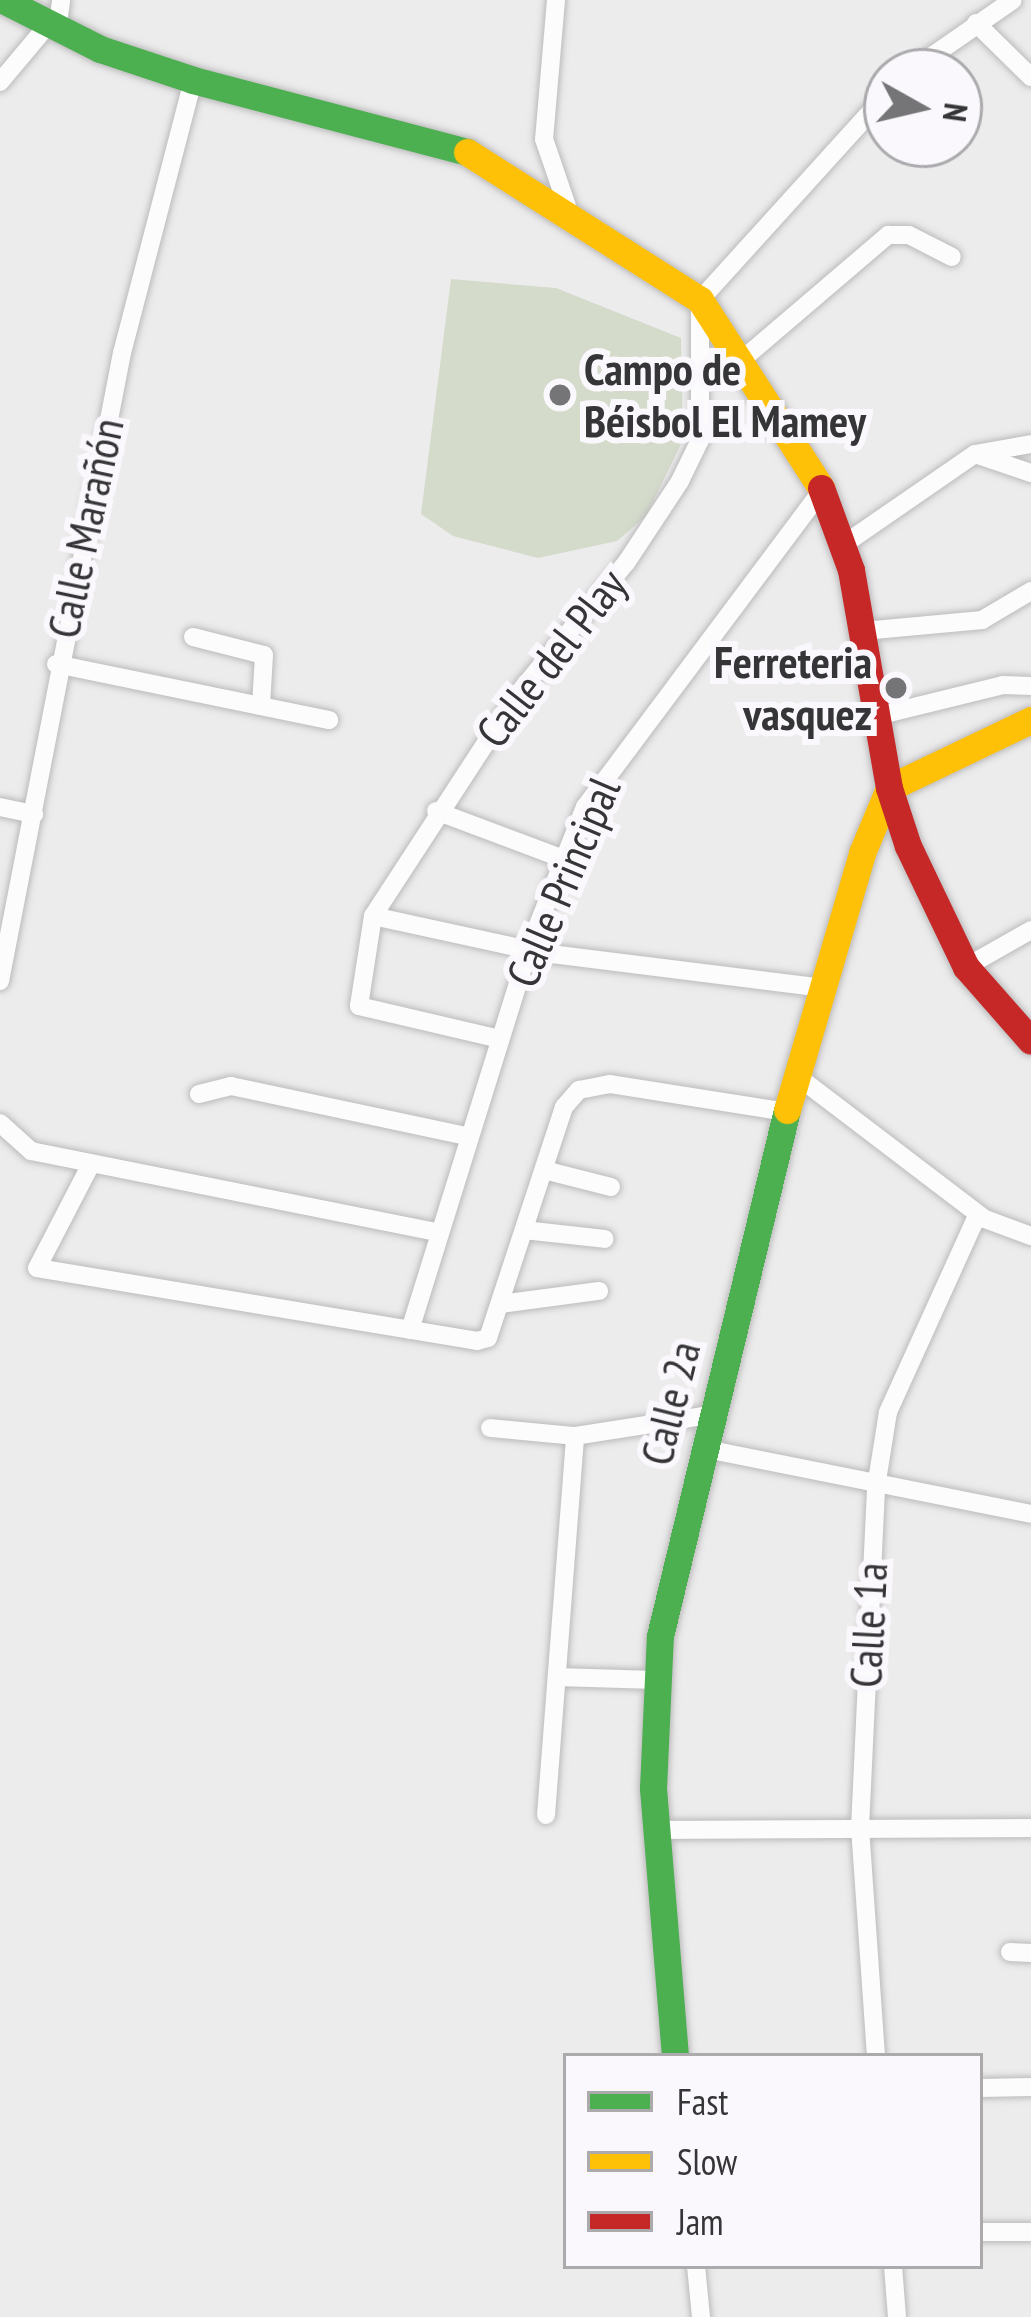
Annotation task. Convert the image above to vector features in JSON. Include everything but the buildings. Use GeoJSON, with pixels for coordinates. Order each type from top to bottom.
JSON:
{"type":"FeatureCollection","features":[{"type":"Feature","properties":{"kind":"main road"},"geometry":{"type":"LineString","coordinates":[[3,0],[52,28],[193,80],[423,136],[502,166],[700,300],[822,490],[843,545],[863,631],[889,788],[966,967],[1031,1041]]}},
{"type":"Feature","properties":{"kind":"main road"},"geometry":{"type":"LineString","coordinates":[[889,788],[1031,720]]}},
{"type":"Feature","properties":{"kind":"main road","name":"Calle 2a"},"geometry":{"type":"LineString","coordinates":[[675,2053],[656,1830],[655,1680],[701,1448],[786,1112],[889,788]]}},
{"type":"Feature","properties":{"kind":"street"},"geometry":{"type":"LineString","coordinates":[[0,82],[52,28],[61,0]]}},
{"type":"Feature","properties":{"kind":"street"},"geometry":{"type":"LineString","coordinates":[[556,0],[544,139],[567,206]]}},
{"type":"Feature","properties":{"kind":"street"},"geometry":{"type":"LineString","coordinates":[[942,48],[1013,0]]}},
{"type":"Feature","properties":{"kind":"street"},"geometry":{"type":"LineString","coordinates":[[976,23],[1031,76]]}},
{"type":"Feature","properties":{"kind":"street","name":"Calle Marañón"},"geometry":{"type":"LineString","coordinates":[[0,981],[34,814],[56,664],[122,353],[193,80]]}},
{"type":"Feature","properties":{"kind":"street"},"geometry":{"type":"LineString","coordinates":[[700,300],[863,120]]}},
{"type":"Feature","properties":{"kind":"street"},"geometry":{"type":"LineString","coordinates":[[737,364],[888,235],[909,235],[952,257]]}},
{"type":"Feature","properties":{"kind":"street","name":"Calle del Play"},"geometry":{"type":"LineString","coordinates":[[500,1039],[359,1006],[373,916],[436,811],[680,481],[700,440],[700,300]]}},
{"type":"Feature","properties":{"kind":"street"},"geometry":{"type":"LineString","coordinates":[[843,545],[974,454],[1031,444]]}},
{"type":"Feature","properties":{"kind":"street"},"geometry":{"type":"LineString","coordinates":[[974,454],[1031,473]]}},
{"type":"Feature","properties":{"kind":"street","name":"Calle Principal"},"geometry":{"type":"LineString","coordinates":[[410,1330],[528,950],[564,859],[607,772],[822,490]]}},
{"type":"Feature","properties":{"kind":"street"},"geometry":{"type":"LineString","coordinates":[[863,631],[982,620],[1031,591]]}},
{"type":"Feature","properties":{"kind":"street"},"geometry":{"type":"LineString","coordinates":[[193,637],[264,655],[261,706]]}},
{"type":"Feature","properties":{"kind":"street"},"geometry":{"type":"LineString","coordinates":[[56,664],[329,720]]}},
{"type":"Feature","properties":{"kind":"street"},"geometry":{"type":"LineString","coordinates":[[877,716],[1004,685],[1031,686]]}},
{"type":"Feature","properties":{"kind":"street"},"geometry":{"type":"LineString","coordinates":[[0,807],[34,814]]}},
{"type":"Feature","properties":{"kind":"street"},"geometry":{"type":"LineString","coordinates":[[436,811],[564,859]]}},
{"type":"Feature","properties":{"kind":"street"},"geometry":{"type":"LineString","coordinates":[[373,916],[528,950],[823,988]]}},
{"type":"Feature","properties":{"kind":"street"},"geometry":{"type":"LineString","coordinates":[[966,967],[1031,930]]}},
{"type":"Feature","properties":{"kind":"street"},"geometry":{"type":"LineString","coordinates":[[796,1076],[978,1214],[1031,1236]]}},
{"type":"Feature","properties":{"kind":"street"},"geometry":{"type":"LineString","coordinates":[[91,1164],[37,1268],[477,1342],[488,1338],[564,1107],[579,1090],[610,1084],[786,1112]]}},
{"type":"Feature","properties":{"kind":"street"},"geometry":{"type":"LineString","coordinates":[[199,1094],[232,1086],[470,1137]]}},
{"type":"Feature","properties":{"kind":"street"},"geometry":{"type":"LineString","coordinates":[[0,1123],[31,1151],[440,1233]]}},
{"type":"Feature","properties":{"kind":"street"},"geometry":{"type":"LineString","coordinates":[[544,1170],[611,1186]]}},
{"type":"Feature","properties":{"kind":"street","name":"Calle 1a"},"geometry":{"type":"LineString","coordinates":[[876,2053],[860,1828],[876,1487],[889,1412],[978,1214]]}},
{"type":"Feature","properties":{"kind":"street"},"geometry":{"type":"LineString","coordinates":[[524,1230],[605,1239]]}},
{"type":"Feature","properties":{"kind":"street"},"geometry":{"type":"LineString","coordinates":[[500,1304],[599,1291]]}},
{"type":"Feature","properties":{"kind":"street"},"geometry":{"type":"LineString","coordinates":[[490,1428],[575,1436],[709,1415]]}},
{"type":"Feature","properties":{"kind":"street"},"geometry":{"type":"LineString","coordinates":[[546,1815],[575,1436]]}},
{"type":"Feature","properties":{"kind":"street"},"geometry":{"type":"LineString","coordinates":[[701,1448],[876,1487],[1031,1514]]}},
{"type":"Feature","properties":{"kind":"street"},"geometry":{"type":"LineString","coordinates":[[557,1677],[655,1680]]}},
{"type":"Feature","properties":{"kind":"street"},"geometry":{"type":"LineString","coordinates":[[656,1830],[1031,1828]]}},
{"type":"Feature","properties":{"kind":"street"},"geometry":{"type":"LineString","coordinates":[[1010,1952],[1031,1953]]}},
{"type":"Feature","properties":{"kind":"street"},"geometry":{"type":"LineString","coordinates":[[983,2088],[1031,2087]]}},
{"type":"Feature","properties":{"kind":"street"},"geometry":{"type":"LineString","coordinates":[[983,2232],[1031,2232]]}},
{"type":"Feature","properties":{"kind":"street"},"geometry":{"type":"LineString","coordinates":[[696,2269],[701,2317]]}},
{"type":"Feature","properties":{"kind":"street"},"geometry":{"type":"LineString","coordinates":[[893,2269],[897,2317]]}},
{"type":"Feature","properties":{"kind":"green space","name":"Campo de Béisbol El Mamey"},"geometry":{"type":"Polygon","coordinates":[[[451,279],[556,288],[681,338],[683,440],[646,516],[617,541],[538,558],[453,536],[421,514],[451,279]]]}},
{"type":"Feature","properties":{"kind":"traffic: fast"},"geometry":{"type":"LineString","coordinates":[[3,0],[100,49],[193,80],[467,152]]}},
{"type":"Feature","properties":{"kind":"traffic: fast"},"geometry":{"type":"LineString","coordinates":[[675,2053],[653,1788],[660,1636],[787,1110]]}},
{"type":"Feature","properties":{"kind":"traffic: slow"},"geometry":{"type":"LineString","coordinates":[[467,152],[700,300],[821,488]]}},
{"type":"Feature","properties":{"kind":"traffic: slow"},"geometry":{"type":"LineString","coordinates":[[787,1110],[862,853],[889,788],[1031,720]]}},
{"type":"Feature","properties":{"kind":"traffic: jam"},"geometry":{"type":"LineString","coordinates":[[821,488],[851,570],[889,788],[908,846],[966,967],[1031,1041]]}},
{"type":"Feature","properties":{"kind":"place","name":"Campo de Béisbol El Mamey"},"geometry":{"type":"Point","coordinates":[560,395]}},
{"type":"Feature","properties":{"kind":"place","name":"Ferreteria vasquez"},"geometry":{"type":"Point","coordinates":[896,688]}}]}
